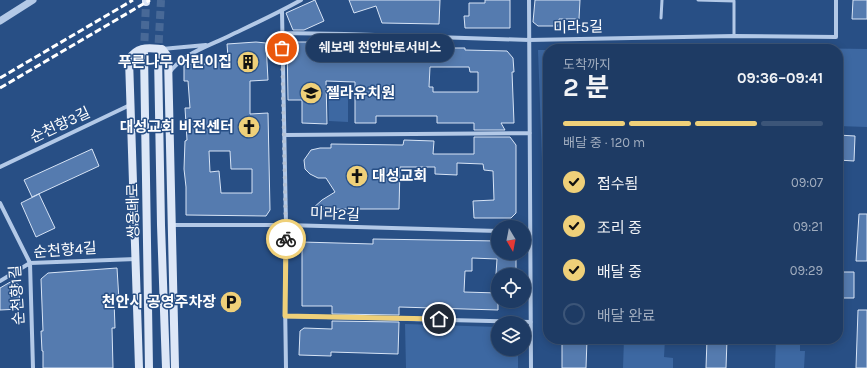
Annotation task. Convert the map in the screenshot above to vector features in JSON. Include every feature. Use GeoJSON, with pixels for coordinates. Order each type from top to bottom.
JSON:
{"type":"FeatureCollection","features":[{"type":"Feature","properties":{"kind":"main road"},"geometry":{"type":"LineString","coordinates":[[139,368],[129,59],[134,52],[140,49],[160,52],[168,57],[175,368]]}},
{"type":"Feature","properties":{"kind":"main road","name":"쌍용대로"},"geometry":{"type":"LineString","coordinates":[[160,52],[161,225],[166,368]]}},
{"type":"Feature","properties":{"kind":"main road","name":"쌍용대로"},"geometry":{"type":"LineString","coordinates":[[144,54],[149,368]]}},
{"type":"Feature","properties":{"kind":"street"},"geometry":{"type":"LineString","coordinates":[[0,21],[33,0]]}},
{"type":"Feature","properties":{"kind":"street"},"geometry":{"type":"LineString","coordinates":[[168,74],[178,62],[209,45],[282,11],[301,0]]}},
{"type":"Feature","properties":{"kind":"street"},"geometry":{"type":"LineString","coordinates":[[529,0],[530,220]]}},
{"type":"Feature","properties":{"kind":"street","name":"미라5길"},"geometry":{"type":"LineString","coordinates":[[282,33],[530,40],[734,36],[836,37],[836,0]]}},
{"type":"Feature","properties":{"kind":"street"},"geometry":{"type":"LineString","coordinates":[[282,11],[285,135],[286,368]]}},
{"type":"Feature","properties":{"kind":"street"},"geometry":{"type":"LineString","coordinates":[[160,52],[209,45]]}},
{"type":"Feature","properties":{"kind":"street","name":"순천향3길"},"geometry":{"type":"LineString","coordinates":[[0,167],[130,105]]}},
{"type":"Feature","properties":{"kind":"street"},"geometry":{"type":"LineString","coordinates":[[285,135],[530,133]]}},
{"type":"Feature","properties":{"kind":"street","name":"순천향1길"},"geometry":{"type":"LineString","coordinates":[[0,203],[30,263],[32,368]]}},
{"type":"Feature","properties":{"kind":"street","name":"미라2길"},"geometry":{"type":"LineString","coordinates":[[171,225],[286,225],[491,231]]}},
{"type":"Feature","properties":{"kind":"street","name":"순천향4길"},"geometry":{"type":"LineString","coordinates":[[0,281],[30,263],[136,259]]}},
{"type":"Feature","properties":{"kind":"street"},"geometry":{"type":"LineString","coordinates":[[530,260],[531,316]]}},
{"type":"Feature","properties":{"kind":"street"},"geometry":{"type":"LineString","coordinates":[[285,316],[491,321]]}},
{"type":"Feature","properties":{"kind":"street"},"geometry":{"type":"LineString","coordinates":[[531,356],[531,368]]}},
{"type":"Feature","properties":{"kind":"lane"},"geometry":{"type":"LineString","coordinates":[[661,18],[662,0]]}},
{"type":"Feature","properties":{"kind":"lane"},"geometry":{"type":"LineString","coordinates":[[698,0],[734,0],[734,36]]}},
{"type":"Feature","properties":{"kind":"shaded area"},"geometry":{"type":"Polygon","coordinates":[[[843,49],[867,49],[867,127],[843,126],[843,49]]]}},
{"type":"Feature","properties":{"kind":"shaded area"},"geometry":{"type":"Polygon","coordinates":[[[538,50],[543,50],[542,160],[538,50]]]}},
{"type":"Feature","properties":{"kind":"shaded area"},"geometry":{"type":"Polygon","coordinates":[[[328,86],[348,86],[348,122],[329,121],[328,86]]]}},
{"type":"Feature","properties":{"kind":"shaded area"},"geometry":{"type":"Polygon","coordinates":[[[405,324],[491,327],[491,356],[518,356],[518,368],[406,368],[405,324]]]}},
{"type":"Feature","properties":{"kind":"shaded area"},"geometry":{"type":"Polygon","coordinates":[[[624,344],[665,344],[664,357],[673,358],[673,368],[623,368],[624,344]]]}},
{"type":"Feature","properties":{"kind":"shaded area"},"geometry":{"type":"Polygon","coordinates":[[[776,344],[800,344],[800,351],[805,351],[804,368],[775,368],[776,344]]]}},
{"type":"Feature","properties":{"kind":"building"},"geometry":{"type":"Polygon","coordinates":[[[315,0],[324,21],[304,30],[293,30],[286,13],[315,0]]]}},
{"type":"Feature","properties":{"kind":"building"},"geometry":{"type":"Polygon","coordinates":[[[349,0],[440,0],[439,24],[382,23],[376,6],[354,13],[349,0]]]}},
{"type":"Feature","properties":{"kind":"building"},"geometry":{"type":"Polygon","coordinates":[[[485,0],[510,0],[510,28],[465,28],[464,16],[469,16],[469,3],[485,3],[485,0]]]}},
{"type":"Feature","properties":{"kind":"building"},"geometry":{"type":"Polygon","coordinates":[[[535,0],[580,0],[579,19],[559,19],[559,26],[538,26],[533,22],[535,0]]]}},
{"type":"Feature","properties":{"kind":"building"},"geometry":{"type":"Polygon","coordinates":[[[853,0],[867,0],[867,19],[852,19],[853,0]]]}},
{"type":"Feature","properties":{"kind":"building"},"geometry":{"type":"Polygon","coordinates":[[[256,42],[266,43],[268,80],[250,81],[250,114],[268,113],[270,210],[266,216],[186,215],[186,187],[184,169],[185,141],[187,140],[185,108],[190,108],[188,81],[184,81],[184,64],[209,64],[208,57],[228,57],[227,44],[256,42]],[[209,151],[210,172],[219,171],[221,193],[252,193],[252,169],[231,169],[230,151],[209,151]]]}},
{"type":"Feature","properties":{"kind":"building"},"geometry":{"type":"Polygon","coordinates":[[[287,42],[313,42],[314,61],[337,62],[337,44],[431,45],[430,48],[465,48],[465,50],[507,51],[513,58],[514,72],[512,72],[514,123],[501,123],[505,130],[474,130],[474,123],[437,123],[437,116],[376,116],[376,123],[355,123],[355,82],[326,81],[327,124],[302,123],[302,100],[288,100],[287,42]],[[430,67],[429,87],[433,87],[433,92],[478,92],[478,72],[470,72],[469,67],[430,67]]]}},
{"type":"Feature","properties":{"kind":"building"},"geometry":{"type":"Polygon","coordinates":[[[843,135],[855,136],[854,161],[843,160],[843,135]]]}},
{"type":"Feature","properties":{"kind":"building"},"geometry":{"type":"Polygon","coordinates":[[[474,137],[510,137],[516,145],[516,213],[511,218],[474,218],[473,201],[494,200],[493,171],[484,170],[483,164],[457,163],[457,175],[435,174],[435,167],[400,167],[399,209],[312,209],[322,200],[335,192],[326,178],[318,178],[310,174],[305,169],[304,160],[311,150],[331,148],[331,144],[403,145],[404,140],[434,141],[433,154],[474,154],[474,137]]]}},
{"type":"Feature","properties":{"kind":"building"},"geometry":{"type":"Polygon","coordinates":[[[92,149],[99,166],[32,197],[24,180],[92,149]]]}},
{"type":"Feature","properties":{"kind":"building"},"geometry":{"type":"Polygon","coordinates":[[[39,194],[55,228],[36,237],[21,203],[39,194]]]}},
{"type":"Feature","properties":{"kind":"building"},"geometry":{"type":"Polygon","coordinates":[[[859,214],[867,214],[867,261],[856,261],[859,214]]]}},
{"type":"Feature","properties":{"kind":"building"},"geometry":{"type":"Polygon","coordinates":[[[373,239],[491,241],[491,259],[472,258],[472,271],[465,271],[464,292],[491,293],[491,308],[498,308],[498,310],[399,307],[399,315],[332,314],[332,306],[302,306],[302,242],[373,244],[373,239]]]}},
{"type":"Feature","properties":{"kind":"building"},"geometry":{"type":"Polygon","coordinates":[[[497,260],[516,260],[516,268],[496,268],[497,260]]]}},
{"type":"Feature","properties":{"kind":"building"},"geometry":{"type":"Polygon","coordinates":[[[117,268],[119,300],[114,300],[115,328],[112,328],[113,368],[43,368],[41,279],[48,273],[117,268]]]}},
{"type":"Feature","properties":{"kind":"building"},"geometry":{"type":"Polygon","coordinates":[[[843,272],[854,272],[854,298],[843,298],[843,272]]]}},
{"type":"Feature","properties":{"kind":"building"},"geometry":{"type":"Polygon","coordinates":[[[12,281],[19,285],[20,309],[0,310],[0,288],[12,281]]]}},
{"type":"Feature","properties":{"kind":"building"},"geometry":{"type":"Polygon","coordinates":[[[858,310],[867,310],[867,368],[856,368],[858,310]]]}},
{"type":"Feature","properties":{"kind":"building"},"geometry":{"type":"Polygon","coordinates":[[[332,321],[399,322],[398,354],[331,352],[331,356],[299,355],[300,331],[304,328],[332,329],[332,321]]]}},
{"type":"Feature","properties":{"kind":"building"},"geometry":{"type":"Polygon","coordinates":[[[562,344],[587,344],[586,368],[562,368],[562,344]]]}},
{"type":"Feature","properties":{"kind":"building"},"geometry":{"type":"Polygon","coordinates":[[[707,344],[727,344],[726,368],[706,368],[707,344]]]}},
{"type":"Feature","properties":{"kind":"tunnel"},"geometry":{"type":"LineString","coordinates":[[158,55],[161,0]]}},
{"type":"Feature","properties":{"kind":"tunnel"},"geometry":{"type":"LineString","coordinates":[[144,53],[146,2]]}},
{"type":"Feature","properties":{"kind":"railway"},"geometry":{"type":"LineString","coordinates":[[0,78],[133,0]]}},
{"type":"Feature","properties":{"kind":"railway"},"geometry":{"type":"LineString","coordinates":[[0,88],[150,0]]}},
{"type":"Feature","properties":{"kind":"way so far"},"geometry":{"type":"LineString","coordinates":[[282,48],[286,239]]}},
{"type":"Feature","properties":{"kind":"place","name":"쉐보레 천안바로서비스"},"geometry":{"type":"Point","coordinates":[282,48]}},
{"type":"Feature","properties":{"kind":"place","name":"푸른나무 어린이집"},"geometry":{"type":"Point","coordinates":[248,62]}},
{"type":"Feature","properties":{"kind":"place","name":"젤라유치원"},"geometry":{"type":"Point","coordinates":[311,93]}},
{"type":"Feature","properties":{"kind":"place","name":"대성교회 비전센터"},"geometry":{"type":"Point","coordinates":[249,127]}},
{"type":"Feature","properties":{"kind":"place","name":"대성교회"},"geometry":{"type":"Point","coordinates":[357,176]}},
{"type":"Feature","properties":{"kind":"place","name":"천안시 공영주차장"},"geometry":{"type":"Point","coordinates":[231,302]}},
{"type":"Feature","properties":{"kind":"route"},"geometry":{"type":"LineString","coordinates":[[286,239],[285,316],[439,319]]}}]}
